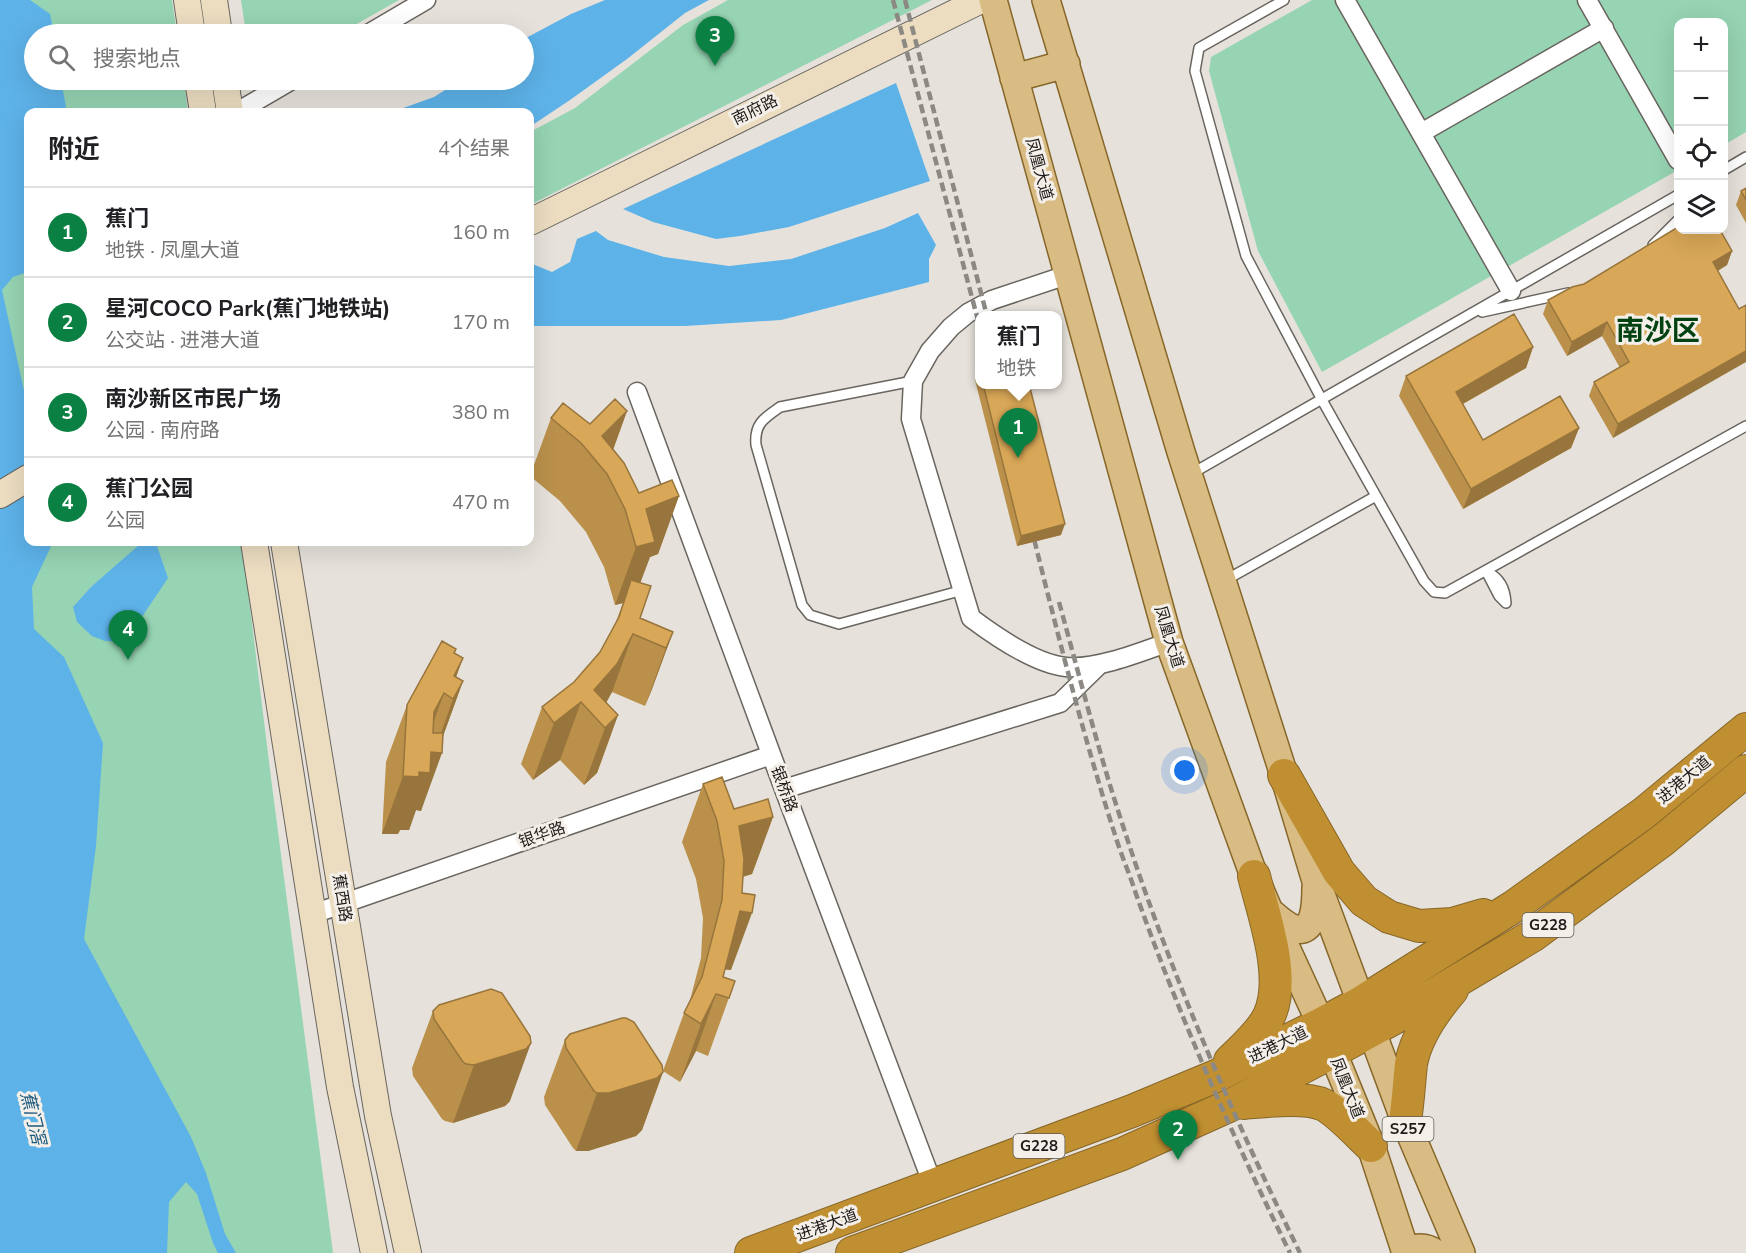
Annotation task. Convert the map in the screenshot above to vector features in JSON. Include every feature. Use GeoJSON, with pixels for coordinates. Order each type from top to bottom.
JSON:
{"type":"FeatureCollection","features":[{"type":"Feature","properties":{"kind":"highway","name":"进港大道"},"geometry":{"type":"LineString","coordinates":[[752,1253],[1132,1111],[1216,1076],[1321,1024],[1360,1003],[1513,907],[1644,813],[1746,729]]}},
{"type":"Feature","properties":{"kind":"highway","name":"进港大道"},"geometry":{"type":"LineString","coordinates":[[852,1253],[1122,1154],[1231,1105],[1370,1032],[1532,936],[1663,840],[1746,771]]}},
{"type":"Feature","properties":{"kind":"highway"},"geometry":{"type":"LineString","coordinates":[[1284,776],[1339,872],[1364,901],[1389,918],[1419,926],[1452,924],[1513,907]]}},
{"type":"Feature","properties":{"kind":"highway"},"geometry":{"type":"LineString","coordinates":[[1216,1076],[1255,1036],[1269,1016],[1276,991],[1276,967],[1254,876]]}},
{"type":"Feature","properties":{"kind":"highway"},"geometry":{"type":"LineString","coordinates":[[1471,934],[1468,942],[1473,956],[1489,962]]}},
{"type":"Feature","properties":{"kind":"highway"},"geometry":{"type":"LineString","coordinates":[[1405,1121],[1412,1063],[1419,1039],[1434,1011],[1461,979]]}},
{"type":"Feature","properties":{"kind":"highway"},"geometry":{"type":"LineString","coordinates":[[1231,1105],[1280,1100],[1324,1105],[1371,1146]]}},
{"type":"Feature","properties":{"kind":"main road","name":"凤凰大道"},"geometry":{"type":"LineString","coordinates":[[993,0],[1169,642],[1254,876],[1321,1024],[1371,1146],[1405,1253]]}},
{"type":"Feature","properties":{"kind":"main road"},"geometry":{"type":"LineString","coordinates":[[1046,0],[1222,582],[1316,881],[1360,1003]]}},
{"type":"Feature","properties":{"kind":"main road"},"geometry":{"type":"LineString","coordinates":[[1014,78],[1066,64]]}},
{"type":"Feature","properties":{"kind":"main road"},"geometry":{"type":"LineString","coordinates":[[1269,911],[1294,929],[1308,926],[1313,918],[1316,905],[1316,881]]}},
{"type":"Feature","properties":{"kind":"main road","name":"S257"},"geometry":{"type":"LineString","coordinates":[[1360,1003],[1405,1121],[1461,1253]]}},
{"type":"Feature","properties":{"kind":"main road"},"geometry":{"type":"LineString","coordinates":[[1405,1253],[1424,1247],[1435,1253]]}},
{"type":"Feature","properties":{"kind":"street"},"geometry":{"type":"LineString","coordinates":[[187,0],[191,24]]}},
{"type":"Feature","properties":{"kind":"street"},"geometry":{"type":"LineString","coordinates":[[214,0],[218,24]]}},
{"type":"Feature","properties":{"kind":"street"},"geometry":{"type":"LineString","coordinates":[[385,24],[426,0]]}},
{"type":"Feature","properties":{"kind":"street","name":"南府路"},"geometry":{"type":"LineString","coordinates":[[534,220],[981,0]]}},
{"type":"Feature","properties":{"kind":"street"},"geometry":{"type":"LineString","coordinates":[[1345,0],[1511,291]]}},
{"type":"Feature","properties":{"kind":"street"},"geometry":{"type":"LineString","coordinates":[[1587,0],[1674,153]]}},
{"type":"Feature","properties":{"kind":"street"},"geometry":{"type":"LineString","coordinates":[[1421,133],[1604,28]]}},
{"type":"Feature","properties":{"kind":"street"},"geometry":{"type":"LineString","coordinates":[[200,90],[202,108]]}},
{"type":"Feature","properties":{"kind":"street"},"geometry":{"type":"LineString","coordinates":[[227,90],[229,108]]}},
{"type":"Feature","properties":{"kind":"street"},"geometry":{"type":"LineString","coordinates":[[244,108],[275,90]]}},
{"type":"Feature","properties":{"kind":"street"},"geometry":{"type":"LineString","coordinates":[[1067,275],[992,300],[968,313],[951,327],[930,351],[913,381],[911,419],[972,618],[996,636],[1039,659],[1065,667],[1100,665],[1169,642]]}},
{"type":"Feature","properties":{"kind":"street","name":"银桥路"},"geometry":{"type":"LineString","coordinates":[[637,392],[933,1185]]}},
{"type":"Feature","properties":{"kind":"street"},"geometry":{"type":"LineString","coordinates":[[0,495],[24,480]]}},
{"type":"Feature","properties":{"kind":"street"},"geometry":{"type":"LineString","coordinates":[[0,514],[24,499]]}},
{"type":"Feature","properties":{"kind":"street","name":"蕉西路"},"geometry":{"type":"LineString","coordinates":[[255,546],[339,1087],[374,1253]]}},
{"type":"Feature","properties":{"kind":"street","name":"蕉西路"},"geometry":{"type":"LineString","coordinates":[[285,546],[378,1116],[408,1253]]}},
{"type":"Feature","properties":{"kind":"street"},"geometry":{"type":"LineString","coordinates":[[784,789],[1060,703],[1100,665]]}},
{"type":"Feature","properties":{"kind":"street","name":"银华路"},"geometry":{"type":"LineString","coordinates":[[313,914],[771,755]]}},
{"type":"Feature","properties":{"kind":"lane"},"geometry":{"type":"LineString","coordinates":[[1284,0],[1199,48],[1196,71],[1246,256],[1322,400],[1424,581],[1434,592],[1445,593],[1746,426]]}},
{"type":"Feature","properties":{"kind":"lane"},"geometry":{"type":"LineString","coordinates":[[1728,167],[1746,157]]}},
{"type":"Feature","properties":{"kind":"lane"},"geometry":{"type":"LineString","coordinates":[[1189,476],[1674,197]]}},
{"type":"Feature","properties":{"kind":"lane"},"geometry":{"type":"LineString","coordinates":[[1647,249],[1674,224]]}},
{"type":"Feature","properties":{"kind":"lane"},"geometry":{"type":"LineString","coordinates":[[1471,314],[1575,292]]}},
{"type":"Feature","properties":{"kind":"lane"},"geometry":{"type":"LineString","coordinates":[[913,381],[780,407],[760,424],[755,433],[756,445],[802,605],[810,615],[839,624],[963,590]]}},
{"type":"Feature","properties":{"kind":"lane"},"geometry":{"type":"LineString","coordinates":[[1222,582],[1376,496]]}},
{"type":"Feature","properties":{"kind":"green space"},"geometry":{"type":"Polygon","coordinates":[[[0,0],[172,0],[176,24],[24,24],[24,90],[185,90],[188,108],[24,108],[24,546],[242,546],[333,1253],[0,1253],[0,0]]]}},
{"type":"Feature","properties":{"kind":"green space"},"geometry":{"type":"Polygon","coordinates":[[[241,0],[399,0],[357,24],[245,24],[241,0]]]}},
{"type":"Feature","properties":{"kind":"green space"},"geometry":{"type":"Polygon","coordinates":[[[728,0],[932,0],[534,203],[534,130],[575,108],[683,25],[728,0]]]}},
{"type":"Feature","properties":{"kind":"green space"},"geometry":{"type":"Polygon","coordinates":[[[1312,0],[1746,0],[1746,132],[1728,143],[1728,18],[1674,18],[1674,172],[1322,372],[1258,251],[1209,71],[1211,57],[1312,0]]]}},
{"type":"Feature","properties":{"kind":"water","name":"蕉门滘"},"geometry":{"type":"Polygon","coordinates":[[[0,0],[30,0],[50,14],[52,24],[24,24],[24,90],[63,90],[66,108],[24,108],[24,273],[13,277],[2,290],[24,391],[24,546],[51,546],[32,587],[34,629],[64,657],[103,743],[96,846],[84,939],[191,1137],[206,1173],[225,1234],[236,1253],[218,1253],[197,1194],[186,1182],[169,1202],[167,1253],[0,1253],[0,0]]]}},
{"type":"Feature","properties":{"kind":"water"},"geometry":{"type":"Polygon","coordinates":[[[605,0],[709,0],[685,13],[627,59],[534,124],[534,108],[403,108],[434,97],[445,90],[534,90],[534,34],[571,14],[605,0]]]}},
{"type":"Feature","properties":{"kind":"water"},"geometry":{"type":"Polygon","coordinates":[[[896,83],[930,181],[789,227],[716,239],[653,222],[623,209],[896,83]]]}},
{"type":"Feature","properties":{"kind":"water"},"geometry":{"type":"Polygon","coordinates":[[[918,213],[936,245],[929,259],[929,282],[781,320],[685,326],[534,326],[534,265],[552,272],[570,262],[577,239],[596,231],[608,240],[664,257],[729,266],[791,259],[885,228],[918,213]]]}},
{"type":"Feature","properties":{"kind":"water"},"geometry":{"type":"Polygon","coordinates":[[[138,546],[157,546],[168,578],[125,642],[105,641],[92,636],[77,622],[73,607],[91,587],[138,546]]]}},
{"type":"Feature","properties":{"kind":"building"},"geometry":{"type":"Polygon","coordinates":[[[1746,188],[1746,200],[1741,191],[1746,188]]]}},
{"type":"Feature","properties":{"kind":"building"},"geometry":{"type":"Polygon","coordinates":[[[1674,229],[1674,234],[1722,234],[1732,251],[1713,262],[1739,309],[1746,305],[1746,351],[1618,424],[1594,382],[1629,362],[1607,322],[1572,342],[1548,300],[1572,287],[1584,284],[1674,229]]]}},
{"type":"Feature","properties":{"kind":"building"},"geometry":{"type":"Polygon","coordinates":[[[1514,314],[1533,347],[1456,392],[1483,440],[1560,396],[1579,428],[1471,489],[1406,376],[1514,314]]]}},
{"type":"Feature","properties":{"kind":"building"},"geometry":{"type":"Polygon","coordinates":[[[984,389],[1030,389],[1065,524],[1021,536],[984,389]]]}},
{"type":"Feature","properties":{"kind":"building"},"geometry":{"type":"Polygon","coordinates":[[[615,399],[627,411],[602,436],[624,463],[639,493],[672,480],[679,496],[646,509],[655,542],[636,547],[625,509],[607,474],[581,443],[551,418],[563,403],[590,424],[615,399]]]}},
{"type":"Feature","properties":{"kind":"building"},"geometry":{"type":"Polygon","coordinates":[[[631,580],[651,586],[640,618],[673,632],[666,648],[633,634],[617,664],[594,690],[618,715],[605,728],[581,702],[554,723],[542,707],[574,682],[600,652],[619,617],[631,580]]]}},
{"type":"Feature","properties":{"kind":"building"},"geometry":{"type":"Polygon","coordinates":[[[442,641],[456,649],[454,653],[463,658],[454,676],[463,681],[453,699],[444,693],[434,712],[433,733],[443,733],[442,753],[431,752],[430,773],[419,772],[419,777],[403,776],[407,705],[442,641]]]}},
{"type":"Feature","properties":{"kind":"building"},"geometry":{"type":"Polygon","coordinates":[[[722,777],[734,809],[768,799],[773,817],[739,826],[744,859],[742,893],[755,895],[752,913],[740,911],[723,977],[735,981],[729,998],[716,994],[701,1024],[684,1013],[702,977],[722,900],[724,861],[717,821],[703,784],[722,777]]]}},
{"type":"Feature","properties":{"kind":"building"},"geometry":{"type":"Polygon","coordinates":[[[491,989],[502,993],[530,1036],[531,1043],[526,1049],[474,1065],[466,1064],[434,1019],[433,1011],[439,1005],[491,989]]]}},
{"type":"Feature","properties":{"kind":"building"},"geometry":{"type":"Polygon","coordinates":[[[622,1018],[634,1022],[662,1065],[663,1072],[657,1078],[609,1093],[597,1093],[566,1048],[565,1040],[570,1034],[622,1018]]]}},
{"type":"Feature","properties":{"kind":"railway"},"geometry":{"type":"LineString","coordinates":[[893,0],[976,311]]}},
{"type":"Feature","properties":{"kind":"railway"},"geometry":{"type":"LineString","coordinates":[[905,0],[986,311]]}},
{"type":"Feature","properties":{"kind":"railway"},"geometry":{"type":"LineString","coordinates":[[1031,527],[1081,722],[1121,852],[1189,1031],[1227,1120],[1290,1253]]}},
{"type":"Feature","properties":{"kind":"railway"},"geometry":{"type":"LineString","coordinates":[[1059,602],[1115,801],[1142,884],[1227,1097],[1300,1253]]}},
{"type":"Feature","properties":{"kind":"place","name":"南沙新区市民广场"},"geometry":{"type":"Point","coordinates":[715,66]}},
{"type":"Feature","properties":{"kind":"place","name":"蕉门"},"geometry":{"type":"Point","coordinates":[1018,458]}},
{"type":"Feature","properties":{"kind":"place","name":"蕉门公园"},"geometry":{"type":"Point","coordinates":[128,660]}},
{"type":"Feature","properties":{"kind":"place","name":"星河COCO Park(蕉门地铁站)"},"geometry":{"type":"Point","coordinates":[1178,1160]}},
{"type":"Feature","properties":{"kind":"district","name":"南沙区"},"geometry":{"type":"Point","coordinates":[1658,331]}}]}
